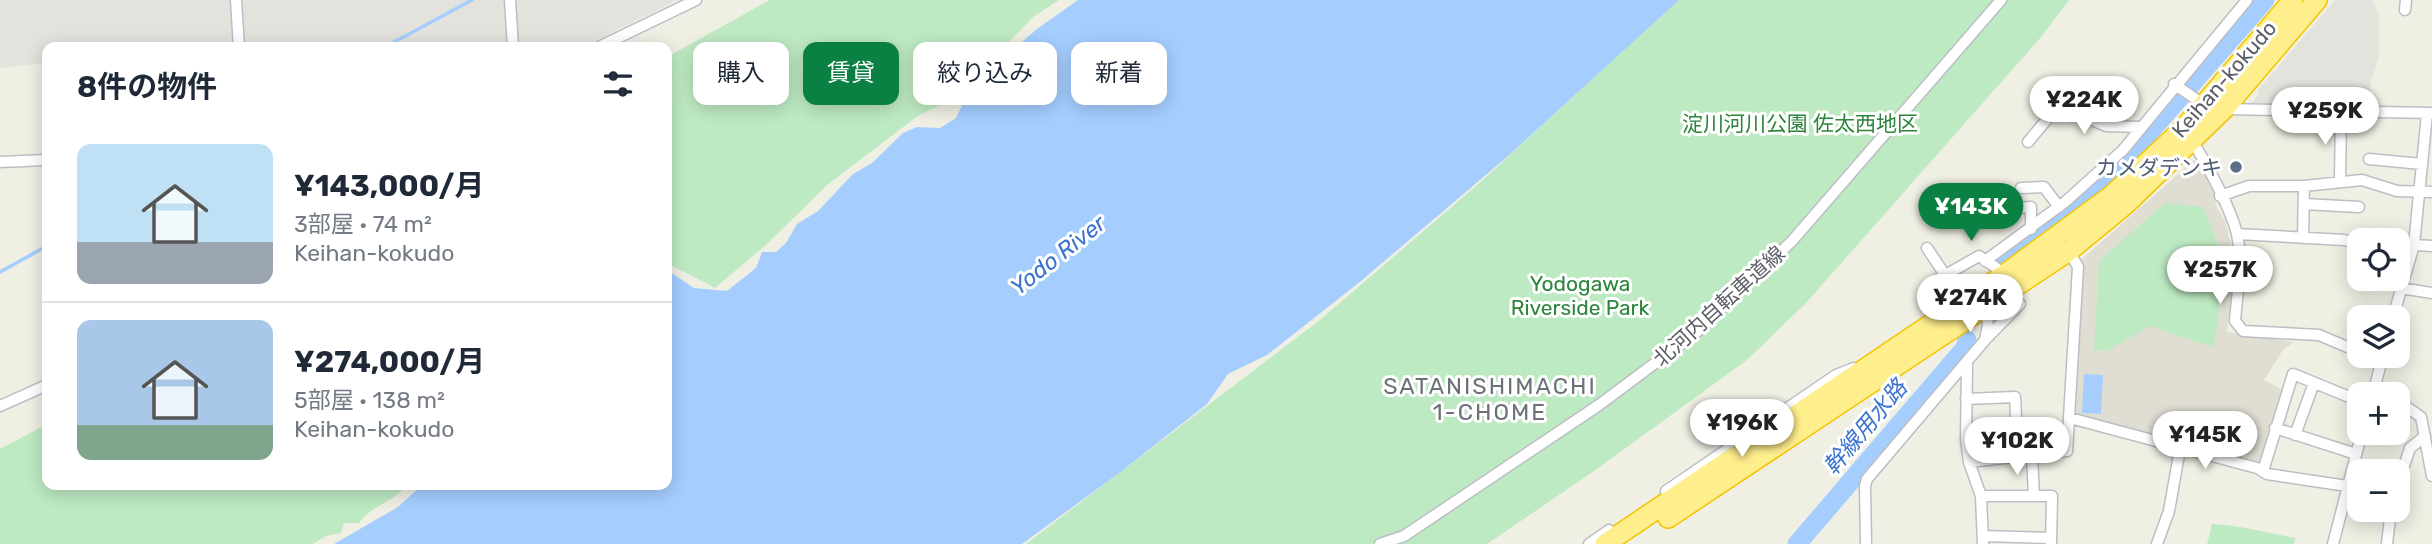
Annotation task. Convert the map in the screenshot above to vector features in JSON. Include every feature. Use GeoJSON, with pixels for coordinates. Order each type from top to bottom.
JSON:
{"type":"FeatureCollection","features":[{"type":"Feature","properties":{"kind":"highway","name":"Keihan-kokudo"},"geometry":{"type":"LineString","coordinates":[[1629,544],[1885,355],[2005,274],[2111,196],[2157,155],[2196,102],[2294,0]]}},
{"type":"Feature","properties":{"kind":"highway","name":"Keihan-kokudo"},"geometry":{"type":"LineString","coordinates":[[1605,544],[2069,251],[2125,205],[2192,141],[2317,0]]}},
{"type":"Feature","properties":{"kind":"street"},"geometry":{"type":"LineString","coordinates":[[236,0],[239,42]]}},
{"type":"Feature","properties":{"kind":"street"},"geometry":{"type":"LineString","coordinates":[[510,0],[513,42]]}},
{"type":"Feature","properties":{"kind":"street"},"geometry":{"type":"LineString","coordinates":[[609,42],[696,0]]}},
{"type":"Feature","properties":{"kind":"street","name":"北河内自転車道線"},"geometry":{"type":"LineString","coordinates":[[1380,544],[1404,537],[1599,405],[1698,331],[1791,241],[2001,0]]}},
{"type":"Feature","properties":{"kind":"street"},"geometry":{"type":"LineString","coordinates":[[1985,261],[2059,207],[2123,150],[2140,127],[2178,87],[2247,0]]}},
{"type":"Feature","properties":{"kind":"street"},"geometry":{"type":"LineString","coordinates":[[2178,87],[2196,102],[2224,108],[2430,114],[2414,245],[2410,258]]}},
{"type":"Feature","properties":{"kind":"street"},"geometry":{"type":"LineString","coordinates":[[2028,142],[2058,106],[2106,126],[2140,127]]}},
{"type":"Feature","properties":{"kind":"street"},"geometry":{"type":"LineString","coordinates":[[2340,181],[2341,113]]}},
{"type":"Feature","properties":{"kind":"street"},"geometry":{"type":"LineString","coordinates":[[2192,141],[2204,158],[2237,234],[2239,261],[2235,321],[2243,331],[2319,335],[2347,347]]}},
{"type":"Feature","properties":{"kind":"street"},"geometry":{"type":"LineString","coordinates":[[2369,159],[2422,164]]}},
{"type":"Feature","properties":{"kind":"street"},"geometry":{"type":"LineString","coordinates":[[0,162],[42,160]]}},
{"type":"Feature","properties":{"kind":"street"},"geometry":{"type":"LineString","coordinates":[[2220,196],[2249,186],[2304,186],[2362,180],[2397,191],[2432,192]]}},
{"type":"Feature","properties":{"kind":"street"},"geometry":{"type":"LineString","coordinates":[[2303,238],[2304,186]]}},
{"type":"Feature","properties":{"kind":"street"},"geometry":{"type":"LineString","coordinates":[[2021,188],[2044,187],[2059,207]]}},
{"type":"Feature","properties":{"kind":"street"},"geometry":{"type":"LineString","coordinates":[[2304,204],[2358,207]]}},
{"type":"Feature","properties":{"kind":"street"},"geometry":{"type":"LineString","coordinates":[[1986,210],[2031,207],[2031,229]]}},
{"type":"Feature","properties":{"kind":"street"},"geometry":{"type":"LineString","coordinates":[[2237,234],[2347,243]]}},
{"type":"Feature","properties":{"kind":"street"},"geometry":{"type":"LineString","coordinates":[[2414,245],[2432,247]]}},
{"type":"Feature","properties":{"kind":"street"},"geometry":{"type":"LineString","coordinates":[[1927,248],[1940,278],[1979,256],[2005,274]]}},
{"type":"Feature","properties":{"kind":"street"},"geometry":{"type":"LineString","coordinates":[[1969,463],[2067,451],[2078,267],[2069,251]]}},
{"type":"Feature","properties":{"kind":"street"},"geometry":{"type":"LineString","coordinates":[[2410,289],[2432,293]]}},
{"type":"Feature","properties":{"kind":"street"},"geometry":{"type":"LineString","coordinates":[[1866,544],[1867,479],[1967,365],[1985,340],[2020,304]]}},
{"type":"Feature","properties":{"kind":"street"},"geometry":{"type":"LineString","coordinates":[[1985,306],[1988,325],[1985,340]]}},
{"type":"Feature","properties":{"kind":"street"},"geometry":{"type":"LineString","coordinates":[[1588,544],[1836,375],[1885,355]]}},
{"type":"Feature","properties":{"kind":"street"},"geometry":{"type":"LineString","coordinates":[[1967,365],[1965,439],[1969,463],[1981,496],[1983,540],[2051,541],[2052,496],[1981,496]]}},
{"type":"Feature","properties":{"kind":"street"},"geometry":{"type":"LineString","coordinates":[[2263,471],[2293,374],[2347,396]]}},
{"type":"Feature","properties":{"kind":"street"},"geometry":{"type":"LineString","coordinates":[[2295,435],[2314,383]]}},
{"type":"Feature","properties":{"kind":"street"},"geometry":{"type":"LineString","coordinates":[[0,406],[42,387]]}},
{"type":"Feature","properties":{"kind":"street"},"geometry":{"type":"LineString","coordinates":[[1966,399],[2015,397],[2018,457]]}},
{"type":"Feature","properties":{"kind":"street"},"geometry":{"type":"LineString","coordinates":[[2410,408],[2418,412],[2432,475]]}},
{"type":"Feature","properties":{"kind":"street"},"geometry":{"type":"LineString","coordinates":[[2070,418],[2300,481],[2347,486],[2333,544]]}},
{"type":"Feature","properties":{"kind":"street"},"geometry":{"type":"LineString","coordinates":[[2275,428],[2356,454]]}},
{"type":"Feature","properties":{"kind":"street"},"geometry":{"type":"LineString","coordinates":[[2406,459],[2410,448],[2425,436]]}},
{"type":"Feature","properties":{"kind":"street"},"geometry":{"type":"LineString","coordinates":[[2355,459],[2358,445]]}},
{"type":"Feature","properties":{"kind":"street"},"geometry":{"type":"LineString","coordinates":[[2157,544],[2169,511],[2180,449]]}},
{"type":"Feature","properties":{"kind":"street"},"geometry":{"type":"LineString","coordinates":[[2032,456],[2034,496]]}},
{"type":"Feature","properties":{"kind":"street"},"geometry":{"type":"LineString","coordinates":[[2388,544],[2390,522]]}},
{"type":"Feature","properties":{"kind":"shaded area"},"geometry":{"type":"Polygon","coordinates":[[[0,0],[677,0],[593,42],[42,42],[42,64],[0,68],[0,0]]]}},
{"type":"Feature","properties":{"kind":"shaded area"},"geometry":{"type":"Polygon","coordinates":[[[2335,0],[2372,0],[2379,14],[2379,56],[2371,82],[2367,110],[2250,105],[2259,94],[2258,90],[2335,0]]]}},
{"type":"Feature","properties":{"kind":"shaded area"},"geometry":{"type":"Polygon","coordinates":[[[2194,160],[2199,162],[2217,201],[2215,205],[2225,221],[2235,260],[2227,332],[2294,342],[2283,350],[2264,380],[2283,390],[2263,460],[2258,464],[2079,417],[2074,411],[2081,260],[2194,160]]]}},
{"type":"Feature","properties":{"kind":"green space"},"geometry":{"type":"Polygon","coordinates":[[[770,0],[1059,0],[1033,17],[1009,42],[913,42],[913,105],[940,105],[919,115],[827,185],[767,244],[715,288],[672,266],[672,54],[693,43],[693,105],[789,105],[789,42],[694,42],[770,0]]]}},
{"type":"Feature","properties":{"kind":"green space","name":"Yodogawa Riverside Park"},"geometry":{"type":"Polygon","coordinates":[[[1678,0],[2069,0],[2041,37],[1806,303],[1747,360],[1594,471],[1487,544],[1026,544],[1320,320],[1484,179],[1678,0]]]}},
{"type":"Feature","properties":{"kind":"green space"},"geometry":{"type":"Polygon","coordinates":[[[2165,203],[2203,207],[2225,262],[2214,348],[2150,326],[2107,351],[2094,350],[2099,261],[2165,203]]]}},
{"type":"Feature","properties":{"kind":"green space"},"geometry":{"type":"Polygon","coordinates":[[[42,427],[42,490],[403,490],[369,512],[359,523],[344,523],[341,533],[326,536],[313,544],[0,544],[0,449],[42,427]]]}},
{"type":"Feature","properties":{"kind":"green space"},"geometry":{"type":"Polygon","coordinates":[[[2212,524],[2295,538],[2294,544],[2207,544],[2212,524]]]}},
{"type":"Feature","properties":{"kind":"water","name":"Yodo River"},"geometry":{"type":"Polygon","coordinates":[[[1078,0],[1679,0],[1507,157],[1361,281],[1267,355],[1228,374],[1207,404],[1118,474],[1022,544],[334,544],[398,507],[417,490],[672,490],[672,273],[694,288],[727,291],[756,268],[762,252],[776,252],[786,243],[797,224],[818,211],[853,174],[872,163],[903,133],[917,127],[940,128],[956,118],[962,105],[1057,105],[1057,42],[1022,42],[1078,0]]]}},
{"type":"Feature","properties":{"kind":"water"},"geometry":{"type":"Polygon","coordinates":[[[2084,374],[2103,375],[2101,414],[2082,413],[2084,374]]]}},
{"type":"Feature","properties":{"kind":"waterway"},"geometry":{"type":"LineString","coordinates":[[394,42],[472,0]]}},
{"type":"Feature","properties":{"kind":"waterway","name":"幹線用水路"},"geometry":{"type":"LineString","coordinates":[[1998,261],[2075,204],[2134,150],[2265,0]]}},
{"type":"Feature","properties":{"kind":"waterway"},"geometry":{"type":"LineString","coordinates":[[0,272],[42,249]]}},
{"type":"Feature","properties":{"kind":"waterway","name":"幹線用水路"},"geometry":{"type":"LineString","coordinates":[[1797,544],[1965,348],[1967,340]]}},
{"type":"Feature","properties":{"kind":"place","name":"カメダデンキ"},"geometry":{"type":"Point","coordinates":[2236,167]}},
{"type":"Feature","properties":{"kind":"district","name":"SATANISHIMACHI 1-CHOME"},"geometry":{"type":"Point","coordinates":[1490,399]}},
{"type":"Feature","properties":{"kind":"park label","name":"淀川河川公園 佐太西地区"},"geometry":{"type":"Point","coordinates":[1800,123]}}]}
